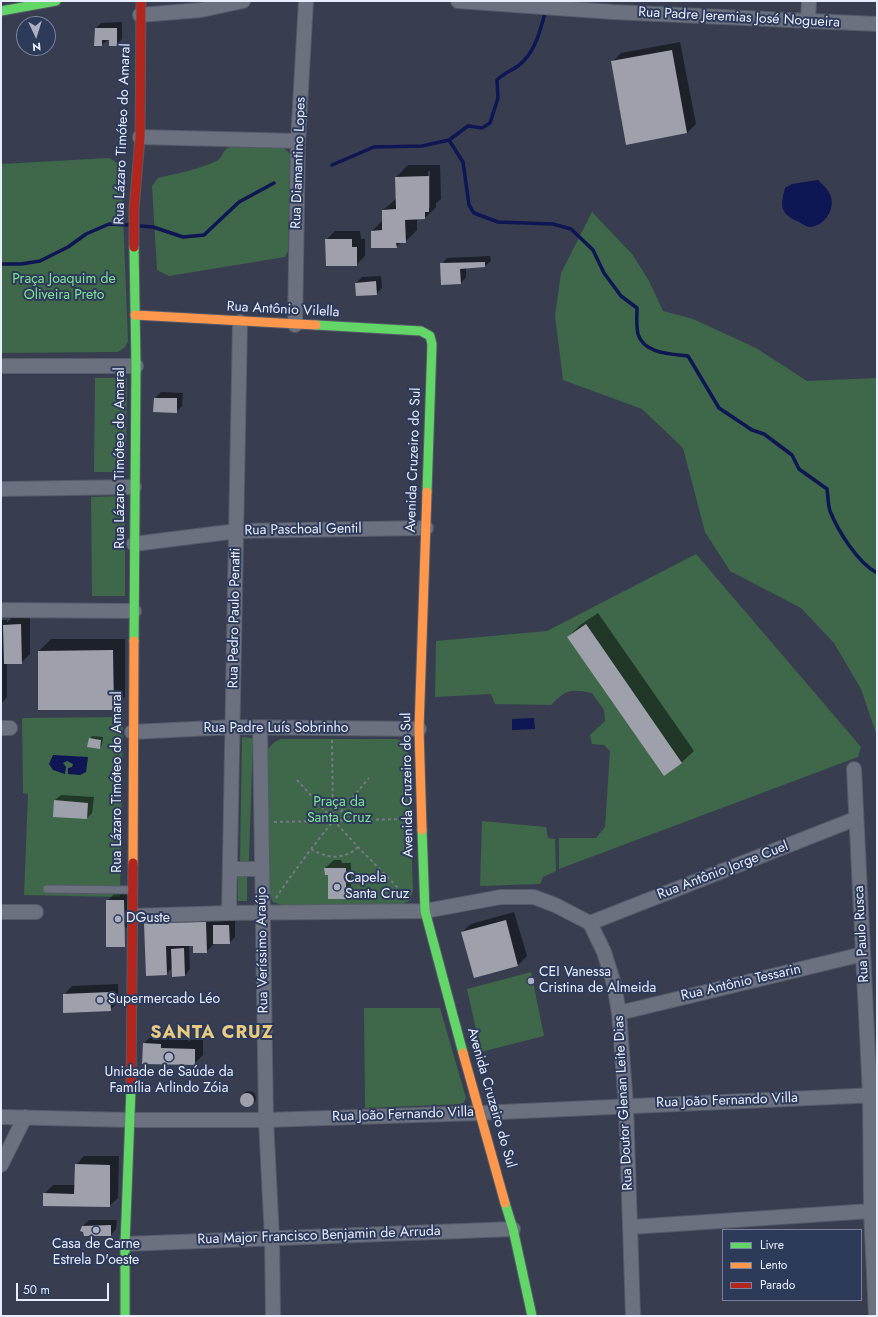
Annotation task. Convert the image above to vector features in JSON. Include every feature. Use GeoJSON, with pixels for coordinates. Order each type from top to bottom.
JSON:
{"type":"FeatureCollection","features":[{"type":"Feature","properties":{"kind":"main road"},"geometry":{"type":"LineString","coordinates":[[1,11],[56,1]]}},
{"type":"Feature","properties":{"kind":"main road","name":"Rua Lázaro Timóteo do Amaral"},"geometry":{"type":"LineString","coordinates":[[125,1316],[125,1244],[131,1120],[132,732],[136,366],[134,210],[140,137],[141,1]]}},
{"type":"Feature","properties":{"kind":"main road","name":"Rua Antônio Vilella"},"geometry":{"type":"LineString","coordinates":[[135,315],[421,331],[430,336]]}},
{"type":"Feature","properties":{"kind":"main road","name":"Avenida Cruzeiro do Sul"},"geometry":{"type":"LineString","coordinates":[[430,336],[432,344],[420,729],[425,911],[479,1113],[513,1229],[532,1316]]}},
{"type":"Feature","properties":{"kind":"street"},"geometry":{"type":"LineString","coordinates":[[140,15],[199,5],[243,1]]}},
{"type":"Feature","properties":{"kind":"street","name":"Rua Diamantino Lopes"},"geometry":{"type":"LineString","coordinates":[[294,325],[298,141],[306,1]]}},
{"type":"Feature","properties":{"kind":"street","name":"Rua Padre Jeremias José Nogueira"},"geometry":{"type":"LineString","coordinates":[[458,1],[570,9],[613,6],[808,21],[877,24]]}},
{"type":"Feature","properties":{"kind":"street"},"geometry":{"type":"LineString","coordinates":[[808,21],[809,1]]}},
{"type":"Feature","properties":{"kind":"street"},"geometry":{"type":"LineString","coordinates":[[140,137],[298,141]]}},
{"type":"Feature","properties":{"kind":"street","name":"Rua Pedro Paulo Penatti"},"geometry":{"type":"LineString","coordinates":[[228,913],[237,531],[240,322]]}},
{"type":"Feature","properties":{"kind":"street"},"geometry":{"type":"LineString","coordinates":[[1,366],[136,366]]}},
{"type":"Feature","properties":{"kind":"street"},"geometry":{"type":"LineString","coordinates":[[1,489],[134,487]]}},
{"type":"Feature","properties":{"kind":"street","name":"Rua Paschoal Gentil"},"geometry":{"type":"LineString","coordinates":[[134,544],[237,531],[426,528]]}},
{"type":"Feature","properties":{"kind":"street"},"geometry":{"type":"LineString","coordinates":[[1,610],[134,611]]}},
{"type":"Feature","properties":{"kind":"street","name":"Rua Padre Luís Sobrinho"},"geometry":{"type":"LineString","coordinates":[[132,732],[233,727],[420,729]]}},
{"type":"Feature","properties":{"kind":"street","name":"Rua Veríssimo Araújo"},"geometry":{"type":"LineString","coordinates":[[260,728],[266,1120],[272,1238],[273,1316]]}},
{"type":"Feature","properties":{"kind":"street","name":"Rua Paulo Rusca"},"geometry":{"type":"LineString","coordinates":[[854,768],[855,819],[863,954],[874,1095],[871,1211],[876,1316]]}},
{"type":"Feature","properties":{"kind":"street","name":"Rua Antônio Jorge Cuel"},"geometry":{"type":"LineString","coordinates":[[590,923],[855,819]]}},
{"type":"Feature","properties":{"kind":"street"},"geometry":{"type":"LineString","coordinates":[[230,869],[261,869]]}},
{"type":"Feature","properties":{"kind":"street"},"geometry":{"type":"LineString","coordinates":[[132,916],[262,912],[425,911],[501,897],[534,897],[555,905],[590,923]]}},
{"type":"Feature","properties":{"kind":"street"},"geometry":{"type":"LineString","coordinates":[[1,912],[36,912]]}},
{"type":"Feature","properties":{"kind":"street","name":"Rua Doutor Glenan Leite Dias"},"geometry":{"type":"LineString","coordinates":[[590,923],[604,952],[614,984],[619,1013],[626,1106],[633,1316]]}},
{"type":"Feature","properties":{"kind":"street","name":"Rua Antônio Tessarin"},"geometry":{"type":"LineString","coordinates":[[619,1013],[863,954]]}},
{"type":"Feature","properties":{"kind":"street","name":"Rua João Fernando Villa"},"geometry":{"type":"LineString","coordinates":[[1,1117],[131,1120],[266,1120],[479,1113],[874,1095]]}},
{"type":"Feature","properties":{"kind":"street"},"geometry":{"type":"LineString","coordinates":[[1,1165],[25,1117]]}},
{"type":"Feature","properties":{"kind":"street"},"geometry":{"type":"LineString","coordinates":[[631,1227],[871,1211]]}},
{"type":"Feature","properties":{"kind":"street","name":"Rua Major Francisco Benjamin de Arruda"},"geometry":{"type":"LineString","coordinates":[[125,1244],[513,1229]]}},
{"type":"Feature","properties":{"kind":"lane"},"geometry":{"type":"LineString","coordinates":[[47,889],[132,890]]}},
{"type":"Feature","properties":{"kind":"path"},"geometry":{"type":"LineString","coordinates":[[332,739],[333,820]]}},
{"type":"Feature","properties":{"kind":"path"},"geometry":{"type":"LineString","coordinates":[[274,902],[333,820],[369,778]]}},
{"type":"Feature","properties":{"kind":"path"},"geometry":{"type":"LineString","coordinates":[[297,780],[358,847],[410,900]]}},
{"type":"Feature","properties":{"kind":"path"},"geometry":{"type":"LineString","coordinates":[[267,822],[411,818]]}},
{"type":"Feature","properties":{"kind":"path"},"geometry":{"type":"LineString","coordinates":[[311,849],[330,857],[348,854],[358,847]]}},
{"type":"Feature","properties":{"kind":"green space"},"geometry":{"type":"Polygon","coordinates":[[[230,147],[284,148],[290,154],[288,251],[285,257],[169,276],[157,270],[152,186],[158,178],[196,169],[218,160],[226,149],[230,147]]]}},
{"type":"Feature","properties":{"kind":"green space","name":"Praça Joaquim de Oliveira Preto"},"geometry":{"type":"Polygon","coordinates":[[[109,158],[121,165],[128,341],[125,347],[118,352],[1,353],[1,164],[109,158]]]}},
{"type":"Feature","properties":{"kind":"green space"},"geometry":{"type":"Polygon","coordinates":[[[592,212],[632,254],[649,281],[663,311],[693,319],[756,348],[807,381],[877,378],[877,736],[861,689],[834,643],[801,608],[730,571],[705,532],[683,448],[642,409],[563,380],[555,316],[561,273],[592,212]]]}},
{"type":"Feature","properties":{"kind":"green space"},"geometry":{"type":"Polygon","coordinates":[[[95,378],[127,378],[126,472],[94,472],[95,378]]]}},
{"type":"Feature","properties":{"kind":"green space"},"geometry":{"type":"Polygon","coordinates":[[[125,496],[125,596],[92,596],[91,497],[125,496]]]}},
{"type":"Feature","properties":{"kind":"green space"},"geometry":{"type":"Polygon","coordinates":[[[696,554],[861,747],[858,757],[559,869],[559,838],[596,838],[605,827],[610,751],[604,745],[592,744],[590,735],[605,721],[604,710],[592,693],[579,691],[565,693],[551,705],[495,704],[491,694],[435,697],[436,641],[547,631],[696,554]]]}},
{"type":"Feature","properties":{"kind":"green space"},"geometry":{"type":"Polygon","coordinates":[[[123,717],[120,897],[24,895],[28,794],[23,793],[22,718],[123,717]]]}},
{"type":"Feature","properties":{"kind":"green space"},"geometry":{"type":"Polygon","coordinates":[[[242,737],[253,738],[248,863],[240,863],[242,737]]]}},
{"type":"Feature","properties":{"kind":"green space","name":"Praça da Santa Cruz"},"geometry":{"type":"Polygon","coordinates":[[[281,739],[397,739],[405,743],[408,748],[413,890],[410,900],[401,905],[282,905],[273,902],[269,895],[266,756],[271,746],[281,739]]]}},
{"type":"Feature","properties":{"kind":"green space"},"geometry":{"type":"Polygon","coordinates":[[[482,821],[546,827],[548,838],[555,839],[556,871],[543,877],[540,884],[480,886],[482,821]]]}},
{"type":"Feature","properties":{"kind":"green space"},"geometry":{"type":"Polygon","coordinates":[[[238,875],[247,875],[247,901],[238,901],[238,875]]]}},
{"type":"Feature","properties":{"kind":"green space"},"geometry":{"type":"Polygon","coordinates":[[[531,972],[544,1036],[481,1052],[467,989],[531,972]]]}},
{"type":"Feature","properties":{"kind":"green space"},"geometry":{"type":"Polygon","coordinates":[[[364,1008],[440,1008],[466,1098],[463,1104],[365,1108],[364,1008]]]}},
{"type":"Feature","properties":{"kind":"shaded area"},"geometry":{"type":"Polygon","coordinates":[[[818,180],[830,194],[832,202],[830,212],[824,220],[820,224],[809,227],[788,216],[782,205],[783,194],[785,188],[792,184],[818,180]]]}},
{"type":"Feature","properties":{"kind":"shaded area"},"geometry":{"type":"Polygon","coordinates":[[[534,718],[535,729],[512,730],[512,719],[534,718]]]}},
{"type":"Feature","properties":{"kind":"shaded area"},"geometry":{"type":"Polygon","coordinates":[[[53,755],[88,757],[86,772],[80,775],[68,774],[68,768],[72,767],[73,764],[67,761],[63,763],[66,767],[65,774],[53,770],[49,764],[53,755]]]}},
{"type":"Feature","properties":{"kind":"building"},"geometry":{"type":"Polygon","coordinates":[[[95,28],[117,28],[117,46],[109,46],[109,40],[102,40],[102,46],[94,46],[95,28]]]}},
{"type":"Feature","properties":{"kind":"building"},"geometry":{"type":"Polygon","coordinates":[[[672,50],[687,133],[626,145],[611,61],[672,50]]]}},
{"type":"Feature","properties":{"kind":"building"},"geometry":{"type":"Polygon","coordinates":[[[429,176],[429,212],[425,212],[425,219],[405,220],[406,243],[396,243],[397,248],[371,248],[371,231],[382,230],[382,210],[396,209],[395,177],[429,176]]]}},
{"type":"Feature","properties":{"kind":"building"},"geometry":{"type":"Polygon","coordinates":[[[325,239],[352,239],[352,247],[357,247],[357,266],[326,266],[325,239]]]}},
{"type":"Feature","properties":{"kind":"building"},"geometry":{"type":"Polygon","coordinates":[[[485,262],[485,267],[460,269],[461,284],[441,285],[440,263],[485,262]]]}},
{"type":"Feature","properties":{"kind":"building"},"geometry":{"type":"Polygon","coordinates":[[[376,281],[377,295],[356,296],[355,283],[376,281]]]}},
{"type":"Feature","properties":{"kind":"building"},"geometry":{"type":"Polygon","coordinates":[[[154,398],[177,398],[177,413],[153,412],[154,398]]]}},
{"type":"Feature","properties":{"kind":"building"},"geometry":{"type":"Polygon","coordinates":[[[21,624],[22,664],[4,664],[3,625],[21,624]]]}},
{"type":"Feature","properties":{"kind":"building"},"geometry":{"type":"Polygon","coordinates":[[[586,624],[682,763],[664,776],[567,637],[586,624]]]}},
{"type":"Feature","properties":{"kind":"building"},"geometry":{"type":"Polygon","coordinates":[[[113,650],[114,710],[38,710],[38,651],[113,650]]]}},
{"type":"Feature","properties":{"kind":"building"},"geometry":{"type":"Polygon","coordinates":[[[89,738],[101,740],[100,749],[87,747],[89,738]]]}},
{"type":"Feature","properties":{"kind":"building"},"geometry":{"type":"Polygon","coordinates":[[[54,800],[88,803],[87,819],[53,817],[54,800]]]}},
{"type":"Feature","properties":{"kind":"building","name":"Capela Santa Cruz"},"geometry":{"type":"Polygon","coordinates":[[[324,868],[346,868],[346,899],[328,899],[328,875],[325,875],[324,868]]]}},
{"type":"Feature","properties":{"kind":"building"},"geometry":{"type":"Polygon","coordinates":[[[106,900],[124,900],[125,947],[106,947],[106,900]]]}},
{"type":"Feature","properties":{"kind":"building"},"geometry":{"type":"Polygon","coordinates":[[[506,920],[518,966],[474,978],[461,932],[506,920]]]}},
{"type":"Feature","properties":{"kind":"building"},"geometry":{"type":"Polygon","coordinates":[[[206,922],[207,953],[193,953],[193,946],[166,946],[167,975],[146,976],[144,923],[206,922]]]}},
{"type":"Feature","properties":{"kind":"building"},"geometry":{"type":"Polygon","coordinates":[[[213,925],[229,925],[230,944],[213,944],[213,925]]]}},
{"type":"Feature","properties":{"kind":"building"},"geometry":{"type":"Polygon","coordinates":[[[184,948],[185,976],[172,977],[171,949],[184,948]]]}},
{"type":"Feature","properties":{"kind":"building"},"geometry":{"type":"Polygon","coordinates":[[[110,992],[111,1011],[63,1013],[63,994],[110,992]]]}},
{"type":"Feature","properties":{"kind":"building","name":"Unidade de Saúde da Família Arlindo Zóia"},"geometry":{"type":"Polygon","coordinates":[[[143,1043],[161,1044],[161,1048],[195,1049],[195,1065],[142,1064],[143,1043]]]}},
{"type":"Feature","properties":{"kind":"building"},"geometry":{"type":"Polygon","coordinates":[[[247,1093],[252,1095],[254,1100],[252,1105],[247,1107],[242,1105],[240,1100],[242,1095],[247,1093]]]}},
{"type":"Feature","properties":{"kind":"building"},"geometry":{"type":"Polygon","coordinates":[[[75,1164],[110,1165],[110,1207],[43,1206],[43,1193],[74,1194],[75,1164]]]}},
{"type":"Feature","properties":{"kind":"building","name":"Casa de Carne Estrela D'oeste"},"geometry":{"type":"Polygon","coordinates":[[[111,1225],[111,1236],[84,1236],[83,1232],[80,1231],[82,1226],[111,1225]]]}},
{"type":"Feature","properties":{"kind":"waterway"},"geometry":{"type":"LineString","coordinates":[[332,165],[374,147],[422,146],[449,140],[468,126],[482,128],[490,123],[498,98],[497,80],[518,66],[529,54],[539,33],[546,10]]}},
{"type":"Feature","properties":{"kind":"waterway"},"geometry":{"type":"LineString","coordinates":[[449,140],[463,162],[469,205],[474,213],[498,222],[553,224],[571,229],[593,250],[604,273],[621,296],[637,308],[637,331],[641,341],[646,346],[659,352],[688,356],[719,408],[752,430],[764,434],[792,455],[799,469],[827,489],[830,511],[843,537],[863,562],[877,573]]}},
{"type":"Feature","properties":{"kind":"waterway"},"geometry":{"type":"LineString","coordinates":[[141,226],[153,227],[183,237],[204,235],[239,202],[274,183]]}},
{"type":"Feature","properties":{"kind":"waterway"},"geometry":{"type":"LineString","coordinates":[[1,264],[21,264],[40,261],[68,247],[86,234],[109,224],[129,225]]}},
{"type":"Feature","properties":{"kind":"traffic: fast"},"geometry":{"type":"LineString","coordinates":[[1,11],[56,1]]}},
{"type":"Feature","properties":{"kind":"traffic: fast"},"geometry":{"type":"LineString","coordinates":[[134,247],[136,366],[134,641]]}},
{"type":"Feature","properties":{"kind":"traffic: fast"},"geometry":{"type":"LineString","coordinates":[[316,325],[421,331],[430,336],[432,344],[427,492]]}},
{"type":"Feature","properties":{"kind":"traffic: fast"},"geometry":{"type":"LineString","coordinates":[[422,830],[425,911],[463,1053]]}},
{"type":"Feature","properties":{"kind":"traffic: fast"},"geometry":{"type":"LineString","coordinates":[[125,1316],[125,1244],[131,1088]]}},
{"type":"Feature","properties":{"kind":"traffic: fast"},"geometry":{"type":"LineString","coordinates":[[505,1203],[513,1229],[532,1316]]}},
{"type":"Feature","properties":{"kind":"traffic: slow"},"geometry":{"type":"LineString","coordinates":[[135,315],[316,325]]}},
{"type":"Feature","properties":{"kind":"traffic: slow"},"geometry":{"type":"LineString","coordinates":[[422,830],[419,729],[427,492]]}},
{"type":"Feature","properties":{"kind":"traffic: slow"},"geometry":{"type":"LineString","coordinates":[[133,863],[134,641]]}},
{"type":"Feature","properties":{"kind":"traffic: slow"},"geometry":{"type":"LineString","coordinates":[[463,1053],[505,1203]]}},
{"type":"Feature","properties":{"kind":"traffic: jam"},"geometry":{"type":"LineString","coordinates":[[134,247],[134,210],[140,137],[141,1]]}},
{"type":"Feature","properties":{"kind":"traffic: jam"},"geometry":{"type":"LineString","coordinates":[[131,1088],[133,863]]}},
{"type":"Feature","properties":{"kind":"place","name":"Capela Santa Cruz"},"geometry":{"type":"Point","coordinates":[337,887]}},
{"type":"Feature","properties":{"kind":"place","name":"DGuste"},"geometry":{"type":"Point","coordinates":[118,919]}},
{"type":"Feature","properties":{"kind":"place","name":"CEI Vanessa Cristina de Almeida"},"geometry":{"type":"Point","coordinates":[531,981]}},
{"type":"Feature","properties":{"kind":"place","name":"Supermercado Léo"},"geometry":{"type":"Point","coordinates":[100,1000]}},
{"type":"Feature","properties":{"kind":"place","name":"Unidade de Saúde da Família Arlindo Zóia"},"geometry":{"type":"Point","coordinates":[169,1057]}},
{"type":"Feature","properties":{"kind":"place","name":"Casa de Carne Estrela D'oeste"},"geometry":{"type":"Point","coordinates":[96,1230]}},
{"type":"Feature","properties":{"kind":"district","name":"SANTA CRUZ"},"geometry":{"type":"Point","coordinates":[212,1034]}}]}
